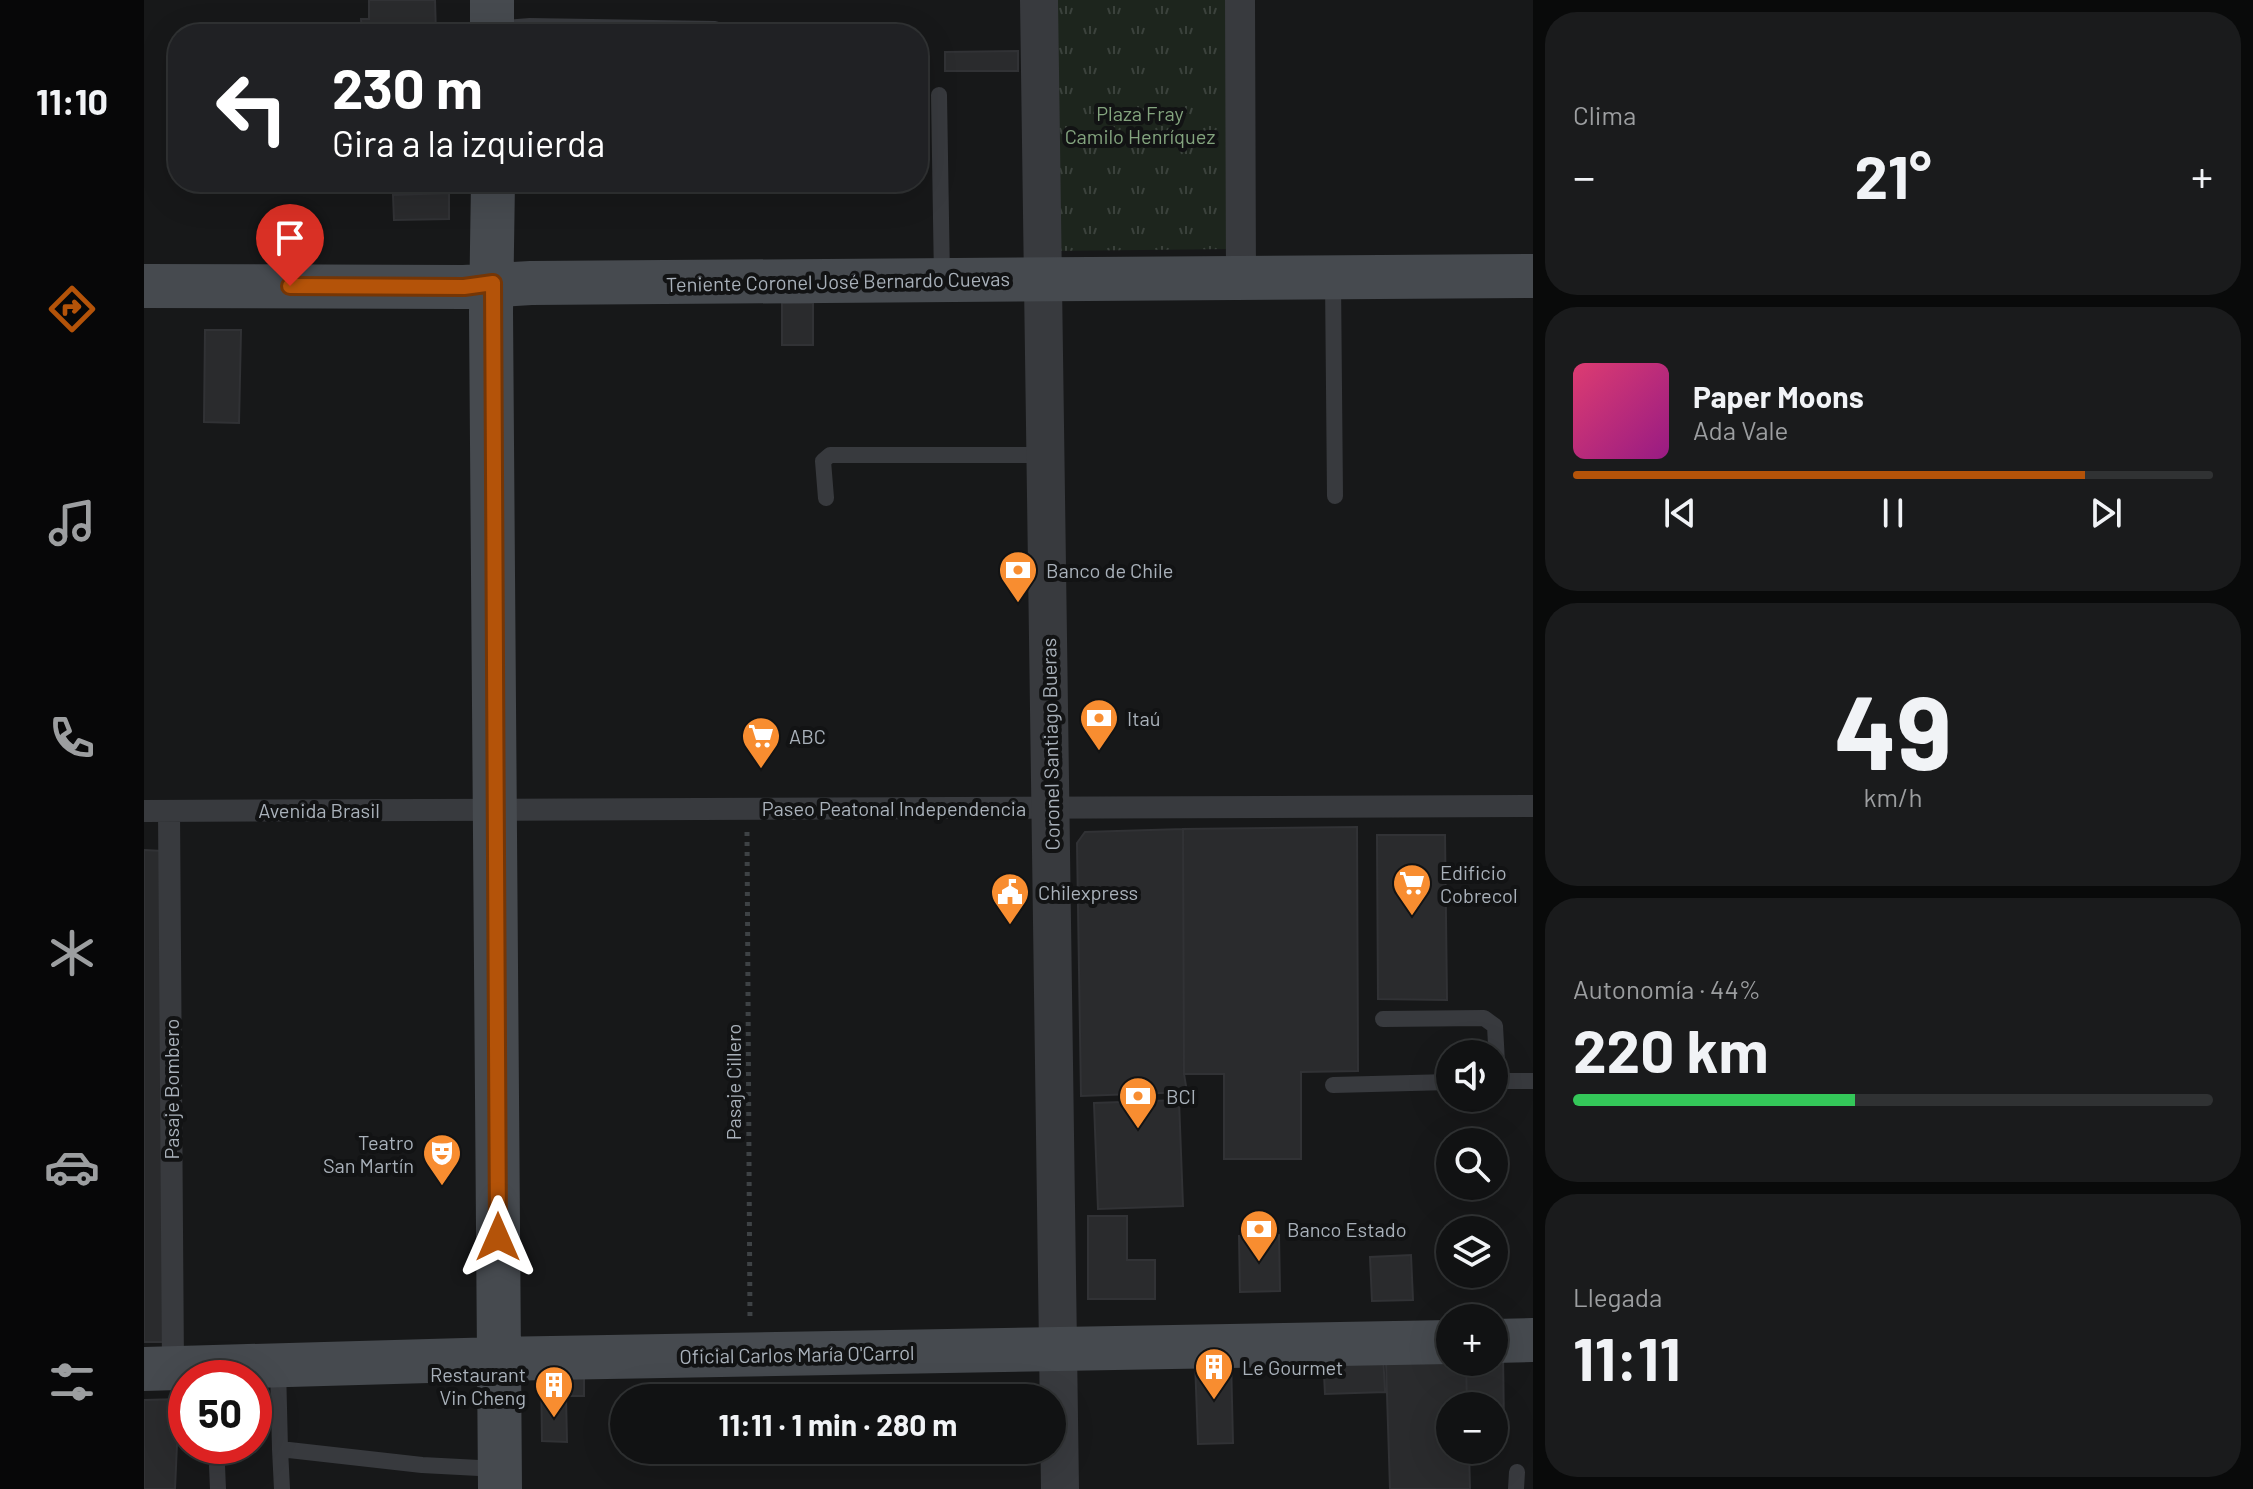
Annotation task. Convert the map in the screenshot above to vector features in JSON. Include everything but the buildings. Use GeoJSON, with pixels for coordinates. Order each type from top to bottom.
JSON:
{"type":"FeatureCollection","features":[{"type":"Feature","properties":{"kind":"main road"},"geometry":{"type":"LineString","coordinates":[[493,192],[500,1479]]}},
{"type":"Feature","properties":{"kind":"main road","name":"Teniente Coronel José Bernardo Cuevas"},"geometry":{"type":"LineString","coordinates":[[144,286],[464,287],[493,283],[1533,276]]}},
{"type":"Feature","properties":{"kind":"main road"},"geometry":{"type":"LineString","coordinates":[[1508,1341],[1533,1340]]}},
{"type":"Feature","properties":{"kind":"main road","name":"Oficial Carlos María O'Carrol"},"geometry":{"type":"LineString","coordinates":[[159,1368],[278,1380],[499,1359],[1436,1342]]}},
{"type":"Feature","properties":{"kind":"street","name":"Coronel Santiago Bueras"},"geometry":{"type":"LineString","coordinates":[[1039,0],[1060,1489]]}},
{"type":"Feature","properties":{"kind":"street"},"geometry":{"type":"LineString","coordinates":[[1240,0],[1241,279]]}},
{"type":"Feature","properties":{"kind":"street","name":"Paseo Peatonal Independencia"},"geometry":{"type":"LineString","coordinates":[[495,809],[1533,806]]}},
{"type":"Feature","properties":{"kind":"street","name":"Avenida Brasil"},"geometry":{"type":"LineString","coordinates":[[144,811],[495,809]]}},
{"type":"Feature","properties":{"kind":"street","name":"Pasaje Bombero"},"geometry":{"type":"LineString","coordinates":[[159,1368],[169,811]]}},
{"type":"Feature","properties":{"kind":"lane"},"geometry":{"type":"LineString","coordinates":[[492,21],[515,24]]}},
{"type":"Feature","properties":{"kind":"lane"},"geometry":{"type":"LineString","coordinates":[[939,95],[942,281]]}},
{"type":"Feature","properties":{"kind":"lane"},"geometry":{"type":"LineString","coordinates":[[1333,278],[1335,496]]}},
{"type":"Feature","properties":{"kind":"lane"},"geometry":{"type":"LineString","coordinates":[[826,498],[823,461],[830,455],[1046,455]]}},
{"type":"Feature","properties":{"kind":"lane"},"geometry":{"type":"LineString","coordinates":[[1383,1019],[1484,1018],[1495,1026],[1495,1040]]}},
{"type":"Feature","properties":{"kind":"lane"},"geometry":{"type":"LineString","coordinates":[[1508,1081],[1533,1081]]}},
{"type":"Feature","properties":{"kind":"lane"},"geometry":{"type":"LineString","coordinates":[[1333,1085],[1436,1082]]}},
{"type":"Feature","properties":{"kind":"lane"},"geometry":{"type":"LineString","coordinates":[[278,1380],[282,1489]]}},
{"type":"Feature","properties":{"kind":"lane"},"geometry":{"type":"LineString","coordinates":[[280,1449],[422,1465],[500,1479]]}},
{"type":"Feature","properties":{"kind":"lane"},"geometry":{"type":"LineString","coordinates":[[217,1466],[218,1489]]}},
{"type":"Feature","properties":{"kind":"path","name":"Pasaje Cillero"},"geometry":{"type":"LineString","coordinates":[[747,809],[750,1355]]}},
{"type":"Feature","properties":{"kind":"green space","name":"Plaza Fray Camilo Henríquez"},"geometry":{"type":"Polygon","coordinates":[[[1047,0],[1230,0],[1233,249],[1050,251],[1047,0]]]}},
{"type":"Feature","properties":{"kind":"place","name":"Banco de Chile"},"geometry":{"type":"Point","coordinates":[1018,604]}},
{"type":"Feature","properties":{"kind":"place","name":"Itaú"},"geometry":{"type":"Point","coordinates":[1099,752]}},
{"type":"Feature","properties":{"kind":"place","name":"ABC"},"geometry":{"type":"Point","coordinates":[761,770]}},
{"type":"Feature","properties":{"kind":"place","name":"Edificio Cobrecol"},"geometry":{"type":"Point","coordinates":[1412,917]}},
{"type":"Feature","properties":{"kind":"place","name":"Chilexpress"},"geometry":{"type":"Point","coordinates":[1010,926]}},
{"type":"Feature","properties":{"kind":"place","name":"BCI"},"geometry":{"type":"Point","coordinates":[1138,1130]}},
{"type":"Feature","properties":{"kind":"place","name":"Teatro San Martín"},"geometry":{"type":"Point","coordinates":[442,1187]}},
{"type":"Feature","properties":{"kind":"place","name":"Banco Estado"},"geometry":{"type":"Point","coordinates":[1259,1263]}},
{"type":"Feature","properties":{"kind":"place","name":"Le Gourmet"},"geometry":{"type":"Point","coordinates":[1214,1401]}},
{"type":"Feature","properties":{"kind":"place","name":"Restaurant Vin Cheng"},"geometry":{"type":"Point","coordinates":[554,1419]}},
{"type":"Feature","properties":{"kind":"route"},"geometry":{"type":"LineString","coordinates":[[290,286],[464,287],[493,283],[498,1237]]}}]}
